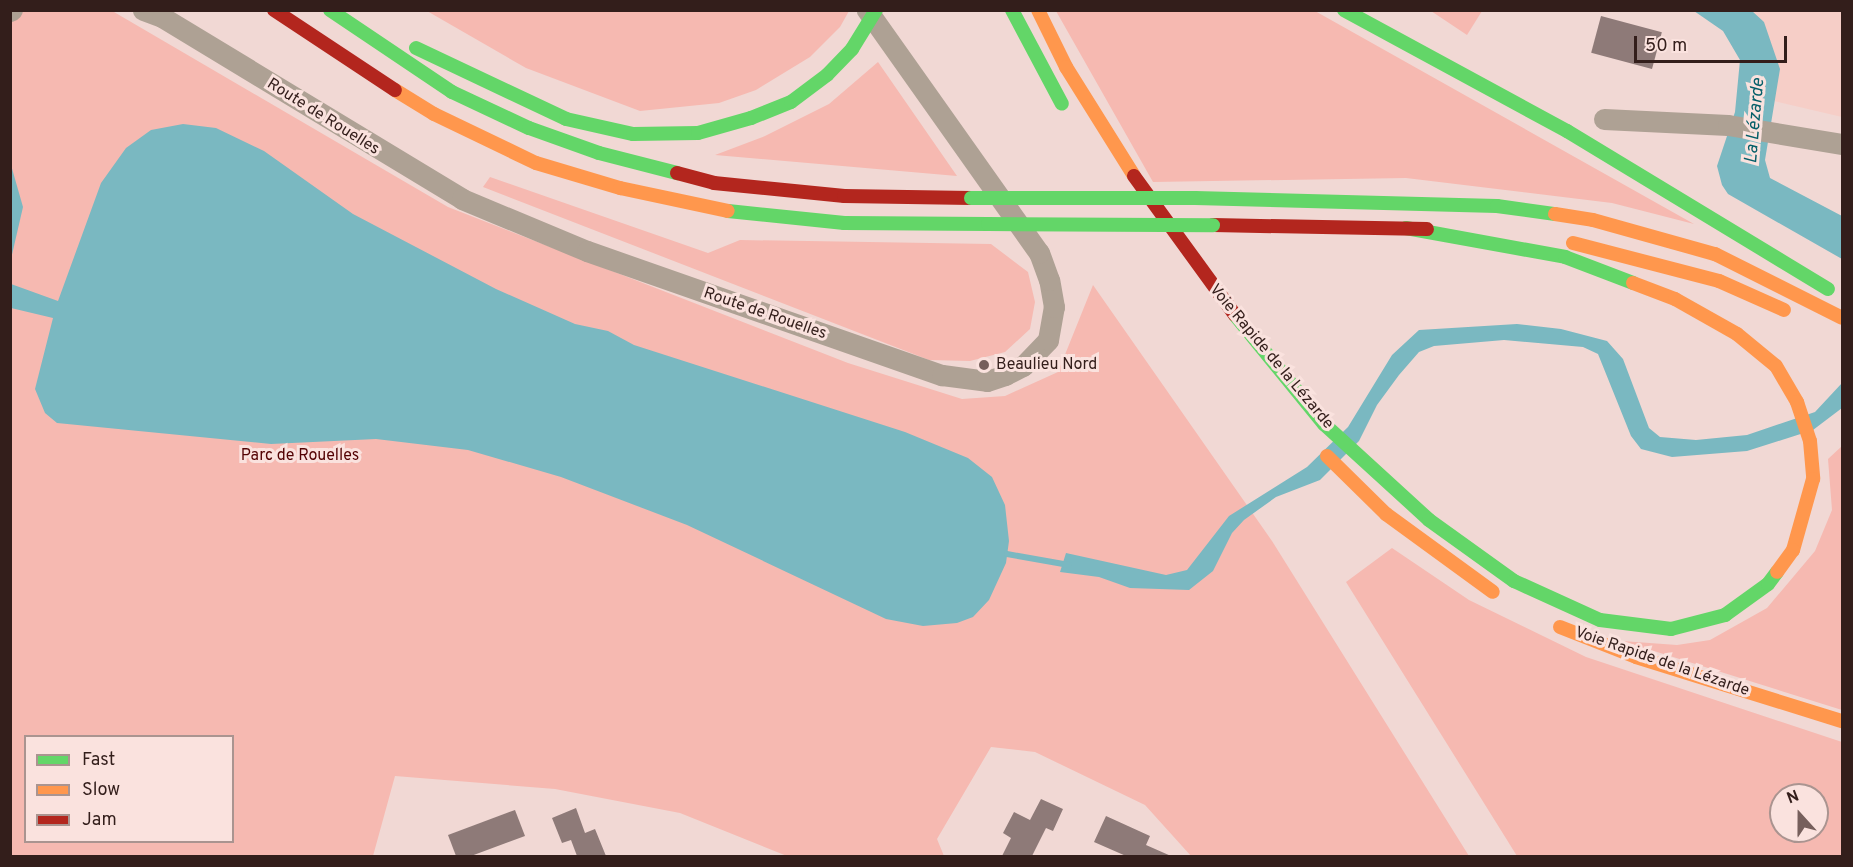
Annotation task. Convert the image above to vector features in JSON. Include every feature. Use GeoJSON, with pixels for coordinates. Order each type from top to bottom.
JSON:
{"type":"FeatureCollection","features":[{"type":"Feature","properties":{"kind":"highway"},"geometry":{"type":"LineString","coordinates":[[274,10],[308,36],[434,114],[536,163],[713,210],[844,223],[1406,228],[1523,234]]}},
{"type":"Feature","properties":{"kind":"highway"},"geometry":{"type":"LineString","coordinates":[[330,10],[452,92],[529,128],[599,153],[714,183],[844,196],[1195,198],[1497,206],[1593,220],[1715,254],[1842,318]]}},
{"type":"Feature","properties":{"kind":"highway"},"geometry":{"type":"LineString","coordinates":[[336,10],[566,119],[633,134],[698,133],[750,118],[791,102],[827,75],[852,50],[876,10]]}},
{"type":"Feature","properties":{"kind":"highway"},"geometry":{"type":"LineString","coordinates":[[1012,10],[1071,119]]}},
{"type":"Feature","properties":{"kind":"highway","name":"Voie Rapide de la Lézarde"},"geometry":{"type":"LineString","coordinates":[[1038,10],[1066,67],[1114,147],[1175,235],[1324,424],[1429,520],[1514,581],[1600,620],[1671,629],[1725,615],[1768,584],[1794,550],[1814,479],[1810,441],[1797,402],[1776,366],[1737,334],[1675,299],[1565,257],[1406,228]]}},
{"type":"Feature","properties":{"kind":"highway"},"geometry":{"type":"LineString","coordinates":[[1344,10],[1567,131],[1842,298]]}},
{"type":"Feature","properties":{"kind":"highway"},"geometry":{"type":"LineString","coordinates":[[1113,186],[1153,242]]}},
{"type":"Feature","properties":{"kind":"highway"},"geometry":{"type":"LineString","coordinates":[[1557,240],[1719,282],[1800,317]]}},
{"type":"Feature","properties":{"kind":"highway","name":"Voie Rapide de la Lézarde"},"geometry":{"type":"LineString","coordinates":[[1317,444],[1386,514],[1446,561],[1508,602]]}},
{"type":"Feature","properties":{"kind":"highway","name":"Voie Rapide de la Lézarde"},"geometry":{"type":"LineString","coordinates":[[1546,620],[1636,657],[1842,721]]}},
{"type":"Feature","properties":{"kind":"street","name":"Route de Rouelles"},"geometry":{"type":"LineString","coordinates":[[143,10],[162,17],[462,199],[587,251],[942,375],[987,381],[1005,375],[1023,366],[1048,340],[1054,308],[1049,280],[1039,254],[867,10]]}},
{"type":"Feature","properties":{"kind":"street"},"geometry":{"type":"LineString","coordinates":[[1604,119],[1728,125],[1773,130],[1842,144]]}},
{"type":"Feature","properties":{"kind":"shaded area","name":"La Lézarde"},"geometry":{"type":"Polygon","coordinates":[[[1739,11],[1842,11],[1842,117],[1774,101],[1739,11]]]}},
{"type":"Feature","properties":{"kind":"green space"},"geometry":{"type":"Polygon","coordinates":[[[849,10],[840,27],[810,57],[756,90],[719,103],[640,111],[526,68],[427,11],[849,10]]]}},
{"type":"Feature","properties":{"kind":"green space","name":"Parc de Rouelles"},"geometry":{"type":"Polygon","coordinates":[[[10,11],[114,12],[448,207],[848,363],[962,399],[1005,396],[1058,372],[1093,285],[1272,541],[1469,856],[1191,856],[1145,805],[1035,752],[991,747],[937,839],[944,856],[787,856],[680,813],[555,789],[395,776],[373,856],[11,856],[10,11]]]}},
{"type":"Feature","properties":{"kind":"green space"},"geometry":{"type":"Polygon","coordinates":[[[1056,11],[1315,11],[1694,224],[1612,203],[1406,178],[1153,182],[1056,11]]]}},
{"type":"Feature","properties":{"kind":"green space"},"geometry":{"type":"Polygon","coordinates":[[[1431,11],[1482,11],[1467,35],[1431,11]]]}},
{"type":"Feature","properties":{"kind":"green space"},"geometry":{"type":"Polygon","coordinates":[[[878,62],[957,176],[715,155],[765,136],[829,104],[878,62]]]}},
{"type":"Feature","properties":{"kind":"green space"},"geometry":{"type":"Polygon","coordinates":[[[490,177],[708,253],[740,240],[991,244],[1028,272],[1035,302],[1030,329],[1005,352],[970,361],[929,360],[483,187],[490,177]]]}},
{"type":"Feature","properties":{"kind":"green space"},"geometry":{"type":"Polygon","coordinates":[[[1842,446],[1842,710],[1622,641],[1677,645],[1710,640],[1767,608],[1815,551],[1832,510],[1828,459],[1842,446]]]}},
{"type":"Feature","properties":{"kind":"green space"},"geometry":{"type":"Polygon","coordinates":[[[1392,548],[1469,600],[1586,657],[1842,742],[1842,856],[1517,856],[1346,582],[1392,548]]]}},
{"type":"Feature","properties":{"kind":"water"},"geometry":{"type":"Polygon","coordinates":[[[1694,11],[1752,11],[1764,22],[1780,69],[1765,160],[1770,178],[1842,216],[1842,259],[1728,194],[1722,185],[1717,166],[1735,112],[1740,60],[1723,31],[1694,11]]]}},
{"type":"Feature","properties":{"kind":"water"},"geometry":{"type":"Polygon","coordinates":[[[183,124],[216,128],[264,151],[353,214],[496,289],[575,324],[608,331],[634,345],[905,432],[968,458],[992,477],[1005,505],[1009,541],[1006,563],[989,600],[973,617],[957,623],[923,626],[886,619],[687,525],[561,477],[468,450],[376,439],[271,444],[57,423],[45,413],[35,389],[53,318],[11,308],[11,284],[58,301],[101,183],[126,148],[151,130],[183,124]]]}},
{"type":"Feature","properties":{"kind":"water"},"geometry":{"type":"Polygon","coordinates":[[[10,165],[23,207],[11,259],[10,165]]]}},
{"type":"Feature","properties":{"kind":"water"},"geometry":{"type":"Polygon","coordinates":[[[1517,324],[1561,329],[1607,341],[1623,359],[1649,428],[1660,437],[1696,440],[1747,435],[1815,412],[1842,383],[1842,408],[1813,430],[1747,451],[1672,457],[1641,449],[1631,436],[1598,354],[1583,347],[1504,340],[1434,346],[1419,352],[1399,375],[1377,405],[1359,441],[1320,480],[1276,497],[1244,520],[1232,533],[1213,571],[1189,590],[1130,588],[1099,577],[1060,572],[1066,553],[1166,575],[1187,570],[1229,516],[1307,467],[1348,427],[1392,355],[1419,330],[1517,324]]]}},
{"type":"Feature","properties":{"kind":"building"},"geometry":{"type":"Polygon","coordinates":[[[1601,16],[1662,32],[1652,69],[1591,53],[1601,16]]]}},
{"type":"Feature","properties":{"kind":"building"},"geometry":{"type":"Polygon","coordinates":[[[1041,799],[1063,809],[1053,831],[1046,828],[1032,856],[1002,856],[1011,838],[1003,833],[1014,812],[1030,820],[1041,799]]]}},
{"type":"Feature","properties":{"kind":"building"},"geometry":{"type":"Polygon","coordinates":[[[576,808],[585,833],[595,829],[606,856],[577,856],[571,840],[562,843],[552,818],[576,808]]]}},
{"type":"Feature","properties":{"kind":"building"},"geometry":{"type":"Polygon","coordinates":[[[515,810],[525,836],[471,856],[456,856],[448,835],[515,810]]]}},
{"type":"Feature","properties":{"kind":"building"},"geometry":{"type":"Polygon","coordinates":[[[1106,816],[1150,836],[1146,845],[1171,856],[1126,856],[1094,842],[1106,816]]]}},
{"type":"Feature","properties":{"kind":"waterway"},"geometry":{"type":"LineString","coordinates":[[1007,554],[1069,565]]}},
{"type":"Feature","properties":{"kind":"traffic: fast"},"geometry":{"type":"LineString","coordinates":[[330,10],[452,92],[529,128],[599,153],[677,173]]}},
{"type":"Feature","properties":{"kind":"traffic: fast"},"geometry":{"type":"LineString","coordinates":[[852,49],[876,10]]}},
{"type":"Feature","properties":{"kind":"traffic: fast"},"geometry":{"type":"LineString","coordinates":[[1012,10],[1062,104]]}},
{"type":"Feature","properties":{"kind":"traffic: fast"},"geometry":{"type":"LineString","coordinates":[[1344,10],[1567,131],[1828,289]]}},
{"type":"Feature","properties":{"kind":"traffic: fast"},"geometry":{"type":"LineString","coordinates":[[416,48],[566,119],[633,134],[698,133],[751,118],[791,102],[827,75],[852,49]]}},
{"type":"Feature","properties":{"kind":"traffic: fast"},"geometry":{"type":"LineString","coordinates":[[971,198],[1195,198]]}},
{"type":"Feature","properties":{"kind":"traffic: fast"},"geometry":{"type":"LineString","coordinates":[[1195,198],[1497,206],[1555,214]]}},
{"type":"Feature","properties":{"kind":"traffic: fast"},"geometry":{"type":"LineString","coordinates":[[728,211],[844,223],[988,224]]}},
{"type":"Feature","properties":{"kind":"traffic: fast"},"geometry":{"type":"LineString","coordinates":[[988,224],[1213,225]]}},
{"type":"Feature","properties":{"kind":"traffic: fast"},"geometry":{"type":"LineString","coordinates":[[1406,228],[1565,257],[1633,283]]}},
{"type":"Feature","properties":{"kind":"traffic: fast"},"geometry":{"type":"LineString","coordinates":[[1235,315],[1324,424],[1429,520],[1514,581],[1600,620],[1671,629],[1725,615],[1768,584],[1777,572]]}},
{"type":"Feature","properties":{"kind":"traffic: slow"},"geometry":{"type":"LineString","coordinates":[[1038,10],[1066,67],[1134,176]]}},
{"type":"Feature","properties":{"kind":"traffic: slow"},"geometry":{"type":"LineString","coordinates":[[395,90],[434,114],[536,163],[620,188],[728,211]]}},
{"type":"Feature","properties":{"kind":"traffic: slow"},"geometry":{"type":"LineString","coordinates":[[1555,214],[1593,220],[1715,254],[1842,318]]}},
{"type":"Feature","properties":{"kind":"traffic: slow"},"geometry":{"type":"LineString","coordinates":[[1573,243],[1719,281],[1784,310]]}},
{"type":"Feature","properties":{"kind":"traffic: slow"},"geometry":{"type":"LineString","coordinates":[[1633,283],[1675,299],[1737,334],[1776,366],[1797,402],[1810,441],[1813,479],[1793,550],[1777,572]]}},
{"type":"Feature","properties":{"kind":"traffic: slow"},"geometry":{"type":"LineString","coordinates":[[1327,456],[1386,514],[1493,592]]}},
{"type":"Feature","properties":{"kind":"traffic: slow"},"geometry":{"type":"LineString","coordinates":[[1560,627],[1636,657],[1842,721]]}},
{"type":"Feature","properties":{"kind":"traffic: jam"},"geometry":{"type":"LineString","coordinates":[[274,10],[395,90]]}},
{"type":"Feature","properties":{"kind":"traffic: jam"},"geometry":{"type":"LineString","coordinates":[[677,173],[714,183],[844,196],[971,198]]}},
{"type":"Feature","properties":{"kind":"traffic: jam"},"geometry":{"type":"LineString","coordinates":[[1134,176],[1235,315]]}},
{"type":"Feature","properties":{"kind":"traffic: jam"},"geometry":{"type":"LineString","coordinates":[[1213,225],[1427,229]]}},
{"type":"Feature","properties":{"kind":"place","name":"Beaulieu Nord"},"geometry":{"type":"Point","coordinates":[984,365]}}]}
